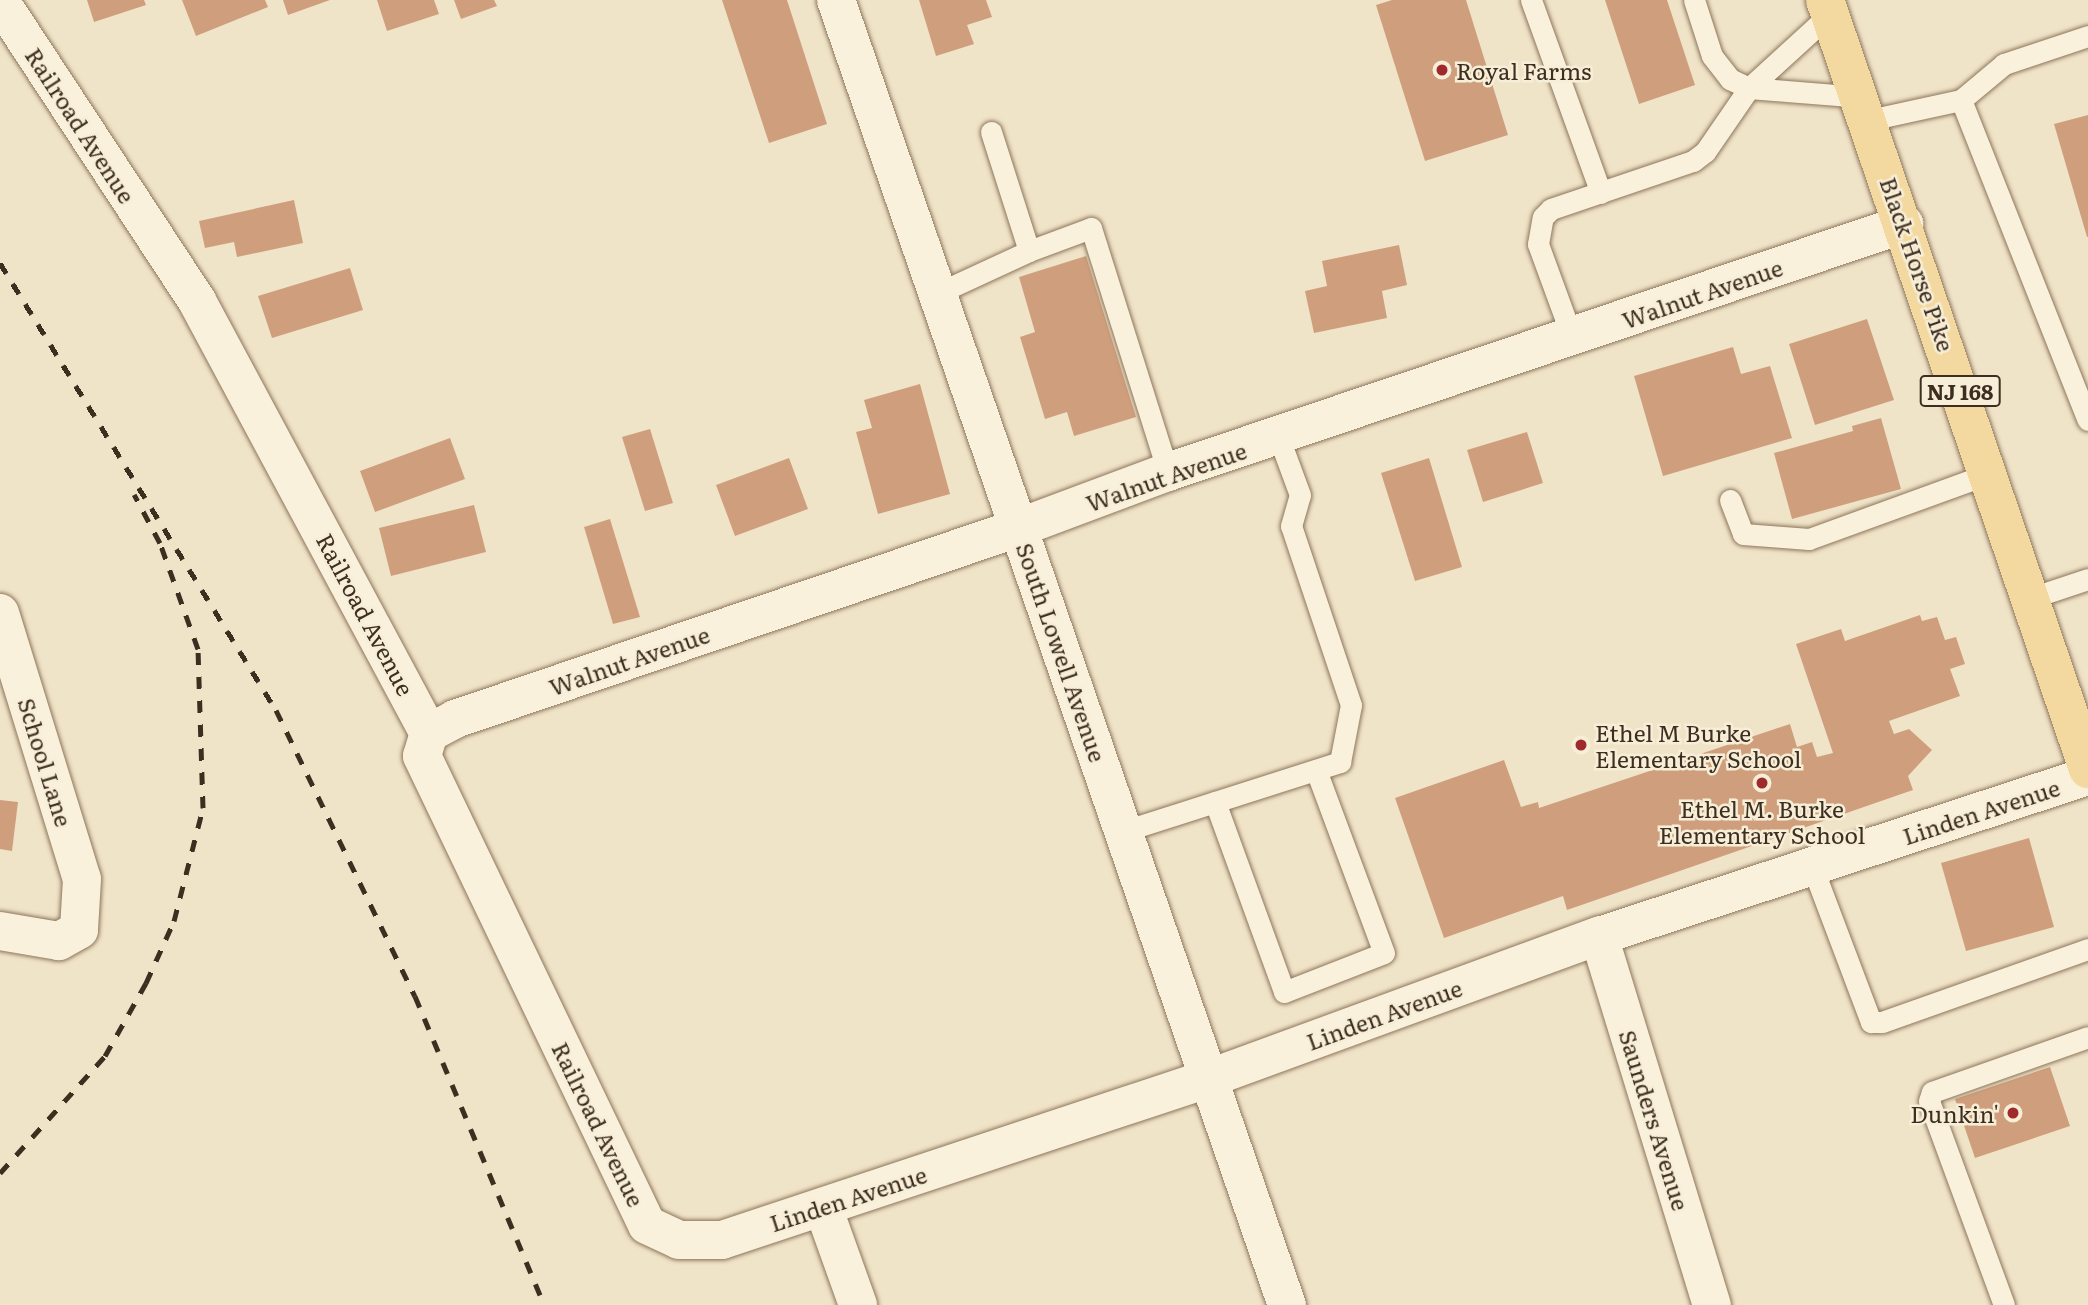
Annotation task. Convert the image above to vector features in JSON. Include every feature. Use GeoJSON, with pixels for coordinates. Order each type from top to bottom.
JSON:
{"type":"FeatureCollection","features":[{"type":"Feature","properties":{"kind":"main road","name":"Black Horse Pike"},"geometry":{"type":"LineString","coordinates":[[1828,7],[2088,769]]}},
{"type":"Feature","properties":{"kind":"street","name":"South Lowell Avenue"},"geometry":{"type":"LineString","coordinates":[[836,0],[1287,1305]]}},
{"type":"Feature","properties":{"kind":"street","name":"Railroad Avenue"},"geometry":{"type":"LineString","coordinates":[[0,1],[197,301],[429,733],[422,756],[647,1225],[679,1240]]}},
{"type":"Feature","properties":{"kind":"street","name":"Walnut Avenue"},"geometry":{"type":"LineString","coordinates":[[429,733],[455,719],[1018,528],[1168,472],[1279,438],[1904,224]]}},
{"type":"Feature","properties":{"kind":"street","name":"School Lane"},"geometry":{"type":"LineString","coordinates":[[0,613],[82,879],[79,930],[59,941],[0,931]]}},
{"type":"Feature","properties":{"kind":"street","name":"Linden Avenue"},"geometry":{"type":"LineString","coordinates":[[679,1240],[722,1240],[823,1207],[1210,1078],[1599,936],[2088,776]]}},
{"type":"Feature","properties":{"kind":"street","name":"Saunders Avenue"},"geometry":{"type":"LineString","coordinates":[[1599,936],[1712,1305]]}},
{"type":"Feature","properties":{"kind":"street"},"geometry":{"type":"LineString","coordinates":[[823,1207],[858,1305]]}},
{"type":"Feature","properties":{"kind":"lane"},"geometry":{"type":"LineString","coordinates":[[1531,0],[1601,193]]}},
{"type":"Feature","properties":{"kind":"lane"},"geometry":{"type":"LineString","coordinates":[[1693,0],[1716,62],[1730,79],[1749,88],[1864,108],[1961,100],[2004,64],[2088,36]]}},
{"type":"Feature","properties":{"kind":"lane"},"geometry":{"type":"LineString","coordinates":[[1572,337],[1544,263],[1538,228],[1551,209],[1693,161],[1705,152],[1749,88],[1828,7]]}},
{"type":"Feature","properties":{"kind":"lane"},"geometry":{"type":"LineString","coordinates":[[1961,100],[2088,420]]}},
{"type":"Feature","properties":{"kind":"lane"},"geometry":{"type":"LineString","coordinates":[[991,132],[1029,251]]}},
{"type":"Feature","properties":{"kind":"lane"},"geometry":{"type":"LineString","coordinates":[[936,294],[1029,251],[1091,228],[1168,472]]}},
{"type":"Feature","properties":{"kind":"lane"},"geometry":{"type":"LineString","coordinates":[[1124,831],[1340,762],[1351,705],[1291,526],[1300,495],[1279,438]]}},
{"type":"Feature","properties":{"kind":"lane"},"geometry":{"type":"LineString","coordinates":[[1730,500],[1743,534],[1809,539],[1988,474]]}},
{"type":"Feature","properties":{"kind":"lane"},"geometry":{"type":"LineString","coordinates":[[2031,598],[2088,579]]}},
{"type":"Feature","properties":{"kind":"lane"},"geometry":{"type":"LineString","coordinates":[[1215,802],[1284,992],[1384,953],[1316,770]]}},
{"type":"Feature","properties":{"kind":"lane"},"geometry":{"type":"LineString","coordinates":[[1812,866],[1871,1022],[1882,1022],[2088,948]]}},
{"type":"Feature","properties":{"kind":"lane"},"geometry":{"type":"LineString","coordinates":[[2004,1305],[1929,1101],[1932,1092],[2088,1037]]}},
{"type":"Feature","properties":{"kind":"building"},"geometry":{"type":"Polygon","coordinates":[[[87,0],[144,0],[146,5],[94,22],[87,0]]]}},
{"type":"Feature","properties":{"kind":"building"},"geometry":{"type":"Polygon","coordinates":[[[182,0],[265,0],[268,7],[196,36],[182,0]]]}},
{"type":"Feature","properties":{"kind":"building"},"geometry":{"type":"Polygon","coordinates":[[[283,0],[330,0],[288,15],[283,0]]]}},
{"type":"Feature","properties":{"kind":"building"},"geometry":{"type":"Polygon","coordinates":[[[377,0],[434,0],[439,14],[387,31],[377,0]]]}},
{"type":"Feature","properties":{"kind":"building"},"geometry":{"type":"Polygon","coordinates":[[[454,0],[494,0],[497,6],[461,19],[454,0]]]}},
{"type":"Feature","properties":{"kind":"building"},"geometry":{"type":"Polygon","coordinates":[[[722,0],[787,0],[827,124],[769,143],[722,0]]]}},
{"type":"Feature","properties":{"kind":"building"},"geometry":{"type":"Polygon","coordinates":[[[919,0],[986,0],[992,17],[967,25],[974,44],[936,56],[919,0]]]}},
{"type":"Feature","properties":{"kind":"building","name":"Royal Farms"},"geometry":{"type":"Polygon","coordinates":[[[1392,0],[1466,0],[1508,135],[1425,161],[1376,5],[1392,0]]]}},
{"type":"Feature","properties":{"kind":"building","name":"Royal Farms"},"geometry":{"type":"Polygon","coordinates":[[[1605,0],[1667,0],[1695,85],[1639,104],[1605,0]]]}},
{"type":"Feature","properties":{"kind":"building"},"geometry":{"type":"Polygon","coordinates":[[[2088,115],[2088,237],[2087,237],[2054,124],[2088,115]]]}},
{"type":"Feature","properties":{"kind":"building"},"geometry":{"type":"Polygon","coordinates":[[[294,200],[303,243],[237,257],[234,242],[205,248],[199,221],[294,200]]]}},
{"type":"Feature","properties":{"kind":"building"},"geometry":{"type":"Polygon","coordinates":[[[1399,245],[1407,285],[1382,291],[1387,318],[1314,333],[1305,291],[1327,286],[1322,261],[1399,245]]]}},
{"type":"Feature","properties":{"kind":"building"},"geometry":{"type":"Polygon","coordinates":[[[1086,256],[1136,417],[1074,436],[1067,412],[1045,419],[1020,337],[1035,332],[1019,277],[1086,256]]]}},
{"type":"Feature","properties":{"kind":"building"},"geometry":{"type":"Polygon","coordinates":[[[350,268],[363,310],[272,338],[258,296],[350,268]]]}},
{"type":"Feature","properties":{"kind":"building"},"geometry":{"type":"Polygon","coordinates":[[[1867,319],[1894,400],[1815,425],[1789,344],[1867,319]]]}},
{"type":"Feature","properties":{"kind":"building"},"geometry":{"type":"Polygon","coordinates":[[[1733,347],[1741,374],[1770,366],[1792,438],[1663,476],[1634,376],[1733,347]]]}},
{"type":"Feature","properties":{"kind":"building"},"geometry":{"type":"Polygon","coordinates":[[[920,384],[950,494],[878,514],[856,432],[872,428],[864,400],[920,384]]]}},
{"type":"Feature","properties":{"kind":"building"},"geometry":{"type":"Polygon","coordinates":[[[1881,418],[1901,489],[1792,519],[1774,453],[1853,431],[1852,426],[1881,418]]]}},
{"type":"Feature","properties":{"kind":"building"},"geometry":{"type":"Polygon","coordinates":[[[650,429],[673,503],[645,511],[622,437],[650,429]]]}},
{"type":"Feature","properties":{"kind":"building"},"geometry":{"type":"Polygon","coordinates":[[[1527,432],[1543,483],[1483,502],[1467,450],[1527,432]]]}},
{"type":"Feature","properties":{"kind":"building"},"geometry":{"type":"Polygon","coordinates":[[[450,438],[465,479],[375,512],[360,471],[450,438]]]}},
{"type":"Feature","properties":{"kind":"building"},"geometry":{"type":"Polygon","coordinates":[[[789,458],[808,509],[735,536],[716,485],[789,458]]]}},
{"type":"Feature","properties":{"kind":"building"},"geometry":{"type":"Polygon","coordinates":[[[1429,458],[1462,567],[1415,581],[1381,473],[1429,458]]]}},
{"type":"Feature","properties":{"kind":"building"},"geometry":{"type":"Polygon","coordinates":[[[474,505],[486,552],[391,576],[379,528],[474,505]]]}},
{"type":"Feature","properties":{"kind":"building"},"geometry":{"type":"Polygon","coordinates":[[[610,519],[640,617],[613,624],[584,527],[610,519]]]}},
{"type":"Feature","properties":{"kind":"building","name":"Ethel M. Burke Elementary School"},"geometry":{"type":"Polygon","coordinates":[[[1920,615],[1922,621],[1937,617],[1945,640],[1956,637],[1965,664],[1950,669],[1960,696],[1889,721],[1894,734],[1909,729],[1932,750],[1908,776],[1913,790],[1567,910],[1563,896],[1444,938],[1395,798],[1504,760],[1521,807],[1538,802],[1539,808],[1790,724],[1797,747],[1812,742],[1817,757],[1833,753],[1796,644],[1841,629],[1845,641],[1920,615]]]}},
{"type":"Feature","properties":{"kind":"building"},"geometry":{"type":"Polygon","coordinates":[[[0,800],[18,802],[12,851],[0,849],[0,800]]]}},
{"type":"Feature","properties":{"kind":"building"},"geometry":{"type":"Polygon","coordinates":[[[2029,838],[2054,927],[1966,951],[1941,863],[2029,838]]]}},
{"type":"Feature","properties":{"kind":"building"},"geometry":{"type":"Polygon","coordinates":[[[2050,1067],[2070,1126],[1975,1158],[1955,1099],[2050,1067]]]}},
{"type":"Feature","properties":{"kind":"railway"},"geometry":{"type":"LineString","coordinates":[[0,263],[276,710],[415,996],[544,1305]]}},
{"type":"Feature","properties":{"kind":"railway"},"geometry":{"type":"LineString","coordinates":[[0,1173],[105,1056],[146,983],[174,921],[203,808],[198,649],[160,543],[134,494]]}},
{"type":"Feature","properties":{"kind":"place","name":"Royal Farms"},"geometry":{"type":"Point","coordinates":[1442,70]}},
{"type":"Feature","properties":{"kind":"place","name":"Ethel M Burke Elementary School"},"geometry":{"type":"Point","coordinates":[1581,745]}},
{"type":"Feature","properties":{"kind":"place","name":"Ethel M. Burke Elementary School"},"geometry":{"type":"Point","coordinates":[1762,783]}},
{"type":"Feature","properties":{"kind":"place","name":"Dunkin'"},"geometry":{"type":"Point","coordinates":[2013,1113]}}]}
